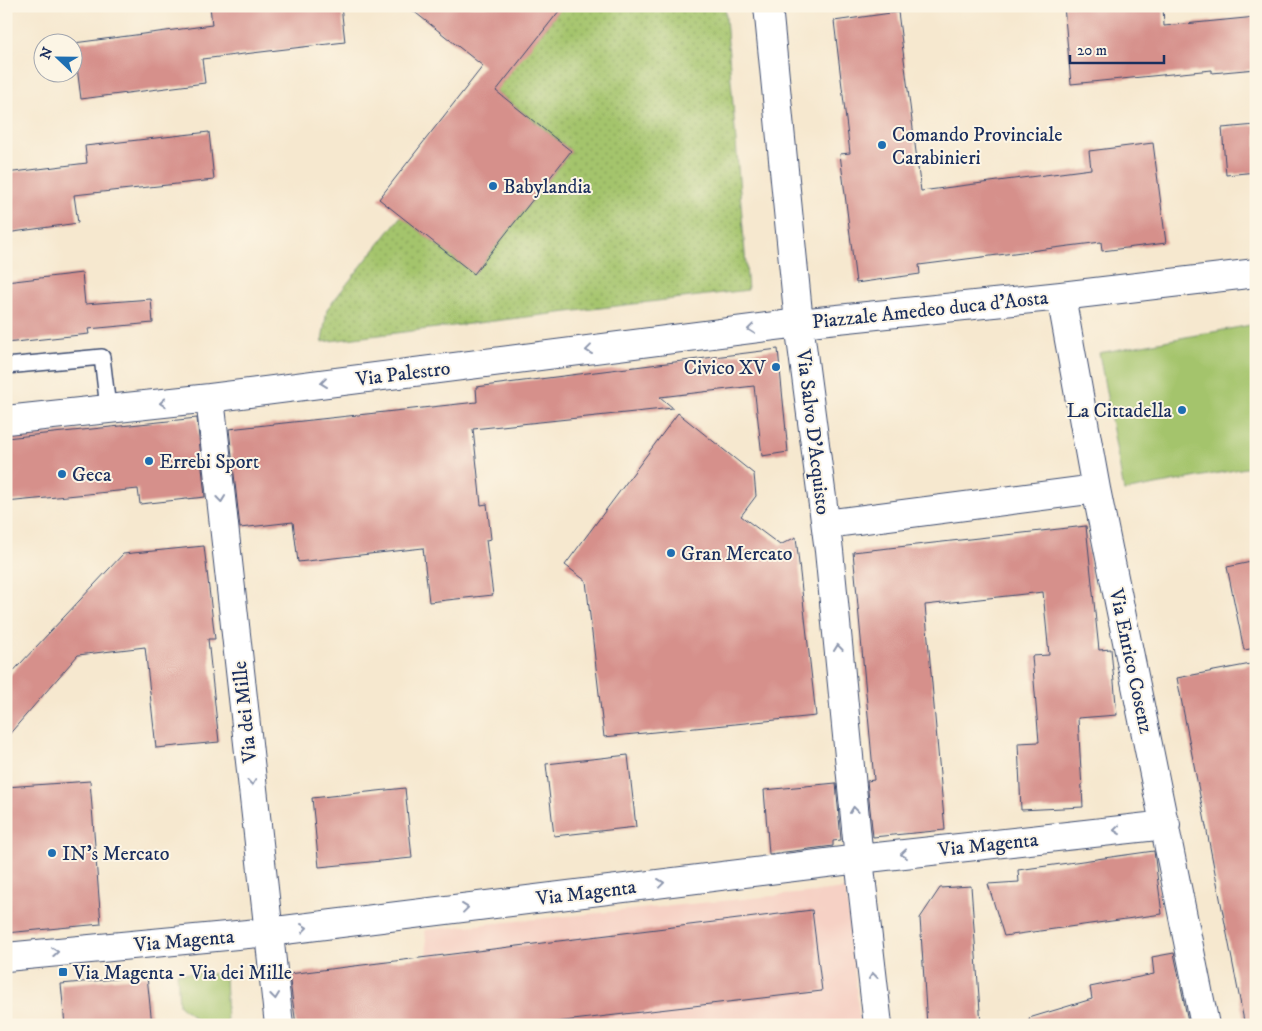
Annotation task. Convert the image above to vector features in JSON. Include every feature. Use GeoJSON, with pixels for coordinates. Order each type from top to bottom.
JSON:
{"type":"FeatureCollection","features":[{"type":"Feature","properties":{"kind":"street","name":"Via Salvo D'Acquisto"},"geometry":{"type":"LineString","coordinates":[[768,6],[799,323],[826,524],[859,859],[878,1025]]}},
{"type":"Feature","properties":{"kind":"street","name":"Piazzale Amedeo duca d'Aosta"},"geometry":{"type":"LineString","coordinates":[[799,323],[1060,296],[1256,273]]}},
{"type":"Feature","properties":{"kind":"street","name":"Via Enrico Cosenz"},"geometry":{"type":"LineString","coordinates":[[1060,296],[1096,489],[1166,825],[1205,1025]]}},
{"type":"Feature","properties":{"kind":"street","name":"Via Palestro"},"geometry":{"type":"LineString","coordinates":[[6,420],[210,398],[799,323]]}},
{"type":"Feature","properties":{"kind":"street","name":"Via dei Mille"},"geometry":{"type":"LineString","coordinates":[[210,398],[279,1025]]}},
{"type":"Feature","properties":{"kind":"street"},"geometry":{"type":"LineString","coordinates":[[826,524],[1096,489]]}},
{"type":"Feature","properties":{"kind":"street","name":"Via Magenta"},"geometry":{"type":"LineString","coordinates":[[6,957],[268,932],[859,859],[1166,825]]}},
{"type":"Feature","properties":{"kind":"lane"},"geometry":{"type":"LineString","coordinates":[[6,366],[102,357],[108,408]]}},
{"type":"Feature","properties":{"kind":"shaded area"},"geometry":{"type":"Polygon","coordinates":[[[846,889],[860,1025],[530,1025],[606,936],[442,954],[449,1025],[434,1025],[425,930],[846,889]],[[812,911],[631,932],[641,1012],[812,911]]]}},
{"type":"Feature","properties":{"kind":"green space"},"geometry":{"type":"Polygon","coordinates":[[[563,6],[725,6],[748,290],[322,342],[327,309],[401,216],[474,274],[571,151],[495,90],[563,6]]]}},
{"type":"Feature","properties":{"kind":"green space","name":"La Cittadella"},"geometry":{"type":"Polygon","coordinates":[[[1256,324],[1256,466],[1124,491],[1099,353],[1256,324]]]}},
{"type":"Feature","properties":{"kind":"green space"},"geometry":{"type":"Polygon","coordinates":[[[177,973],[225,974],[227,1023],[201,1023],[179,1005],[177,973]]]}},
{"type":"Feature","properties":{"kind":"building"},"geometry":{"type":"Polygon","coordinates":[[[210,6],[341,6],[345,42],[202,59],[205,83],[81,99],[79,82],[82,82],[82,42],[212,25],[210,6]]]}},
{"type":"Feature","properties":{"kind":"building"},"geometry":{"type":"Polygon","coordinates":[[[407,6],[563,6],[496,91],[571,151],[474,274],[379,199],[483,66],[407,6]]]}},
{"type":"Feature","properties":{"kind":"building"},"geometry":{"type":"Polygon","coordinates":[[[1064,6],[1163,6],[1164,26],[1256,17],[1256,69],[1212,73],[1212,70],[1071,84],[1064,6]]]}},
{"type":"Feature","properties":{"kind":"building","name":"Comando Provinciale Carabinieri"},"geometry":{"type":"Polygon","coordinates":[[[898,12],[921,191],[1091,169],[1089,151],[1153,143],[1166,243],[1102,251],[1101,242],[919,265],[920,274],[856,283],[840,154],[850,153],[834,21],[898,12]]]}},
{"type":"Feature","properties":{"kind":"building"},"geometry":{"type":"Polygon","coordinates":[[[1256,125],[1256,172],[1226,175],[1222,128],[1256,125]]]}},
{"type":"Feature","properties":{"kind":"building"},"geometry":{"type":"Polygon","coordinates":[[[209,132],[214,180],[74,195],[78,223],[6,233],[6,173],[87,163],[85,146],[209,132]]]}},
{"type":"Feature","properties":{"kind":"building"},"geometry":{"type":"Polygon","coordinates":[[[82,273],[85,304],[151,299],[153,323],[88,329],[89,334],[6,343],[6,282],[82,273]]]}},
{"type":"Feature","properties":{"kind":"building"},"geometry":{"type":"Polygon","coordinates":[[[778,349],[788,452],[762,456],[754,386],[660,397],[673,408],[473,429],[481,505],[487,504],[491,539],[486,540],[493,595],[429,602],[423,548],[298,562],[293,522],[240,528],[229,429],[477,402],[476,387],[778,349]]]}},
{"type":"Feature","properties":{"kind":"building"},"geometry":{"type":"Polygon","coordinates":[[[678,413],[754,474],[756,496],[741,516],[780,545],[796,537],[816,716],[604,737],[586,581],[565,565],[678,413]]]}},
{"type":"Feature","properties":{"kind":"building"},"geometry":{"type":"Polygon","coordinates":[[[197,418],[205,497],[140,504],[138,489],[6,502],[6,438],[197,418]]]}},
{"type":"Feature","properties":{"kind":"building"},"geometry":{"type":"Polygon","coordinates":[[[1086,526],[1099,650],[1111,649],[1117,715],[1078,718],[1083,807],[1021,810],[1018,743],[1039,742],[1032,656],[1049,655],[1043,592],[925,605],[945,830],[873,837],[867,781],[874,780],[853,552],[1086,526]]]}},
{"type":"Feature","properties":{"kind":"building"},"geometry":{"type":"Polygon","coordinates":[[[204,546],[215,639],[208,639],[219,742],[156,748],[145,647],[78,655],[6,738],[6,679],[123,554],[204,546]]]}},
{"type":"Feature","properties":{"kind":"building"},"geometry":{"type":"Polygon","coordinates":[[[1256,561],[1256,648],[1244,650],[1227,567],[1256,561]]]}},
{"type":"Feature","properties":{"kind":"building"},"geometry":{"type":"Polygon","coordinates":[[[1256,663],[1256,1020],[1244,1021],[1177,678],[1256,663]]]}},
{"type":"Feature","properties":{"kind":"building"},"geometry":{"type":"Polygon","coordinates":[[[628,755],[636,827],[554,836],[546,764],[628,755]]]}},
{"type":"Feature","properties":{"kind":"building"},"geometry":{"type":"Polygon","coordinates":[[[90,781],[101,924],[6,933],[6,787],[90,781]]]}},
{"type":"Feature","properties":{"kind":"building"},"geometry":{"type":"Polygon","coordinates":[[[836,783],[841,840],[833,841],[833,846],[769,854],[764,790],[836,783]]]}},
{"type":"Feature","properties":{"kind":"building"},"geometry":{"type":"Polygon","coordinates":[[[405,788],[412,858],[319,867],[312,798],[405,788]]]}},
{"type":"Feature","properties":{"kind":"building"},"geometry":{"type":"Polygon","coordinates":[[[1154,851],[1162,914],[1004,936],[988,884],[1019,882],[1018,870],[1154,851]]]}},
{"type":"Feature","properties":{"kind":"building"},"geometry":{"type":"Polygon","coordinates":[[[971,886],[981,1025],[927,1025],[920,918],[940,888],[971,886]]]}},
{"type":"Feature","properties":{"kind":"building"},"geometry":{"type":"Polygon","coordinates":[[[812,910],[822,991],[530,1025],[296,1025],[289,974],[812,910]]]}},
{"type":"Feature","properties":{"kind":"building"},"geometry":{"type":"Polygon","coordinates":[[[1174,953],[1188,1021],[1168,1025],[1030,1025],[1029,1018],[1092,999],[1090,987],[1154,974],[1152,957],[1174,953]]]}},
{"type":"Feature","properties":{"kind":"building"},"geometry":{"type":"Polygon","coordinates":[[[147,976],[152,1025],[65,1025],[61,984],[147,976]]]}},
{"type":"Feature","properties":{"kind":"place","name":"Comando Provinciale Carabinieri"},"geometry":{"type":"Point","coordinates":[882,145]}},
{"type":"Feature","properties":{"kind":"place","name":"Babylandia"},"geometry":{"type":"Point","coordinates":[493,186]}},
{"type":"Feature","properties":{"kind":"place","name":"Civico XV"},"geometry":{"type":"Point","coordinates":[776,367]}},
{"type":"Feature","properties":{"kind":"place","name":"La Cittadella"},"geometry":{"type":"Point","coordinates":[1182,410]}},
{"type":"Feature","properties":{"kind":"place","name":"Errebi Sport"},"geometry":{"type":"Point","coordinates":[149,461]}},
{"type":"Feature","properties":{"kind":"place","name":"Geca"},"geometry":{"type":"Point","coordinates":[62,474]}},
{"type":"Feature","properties":{"kind":"place","name":"Gran Mercato"},"geometry":{"type":"Point","coordinates":[671,553]}},
{"type":"Feature","properties":{"kind":"place","name":"IN's Mercato"},"geometry":{"type":"Point","coordinates":[52,853]}},
{"type":"Feature","properties":{"kind":"place","name":"Via Magenta - Via dei Mille"},"geometry":{"type":"Point","coordinates":[63,972]}}]}
